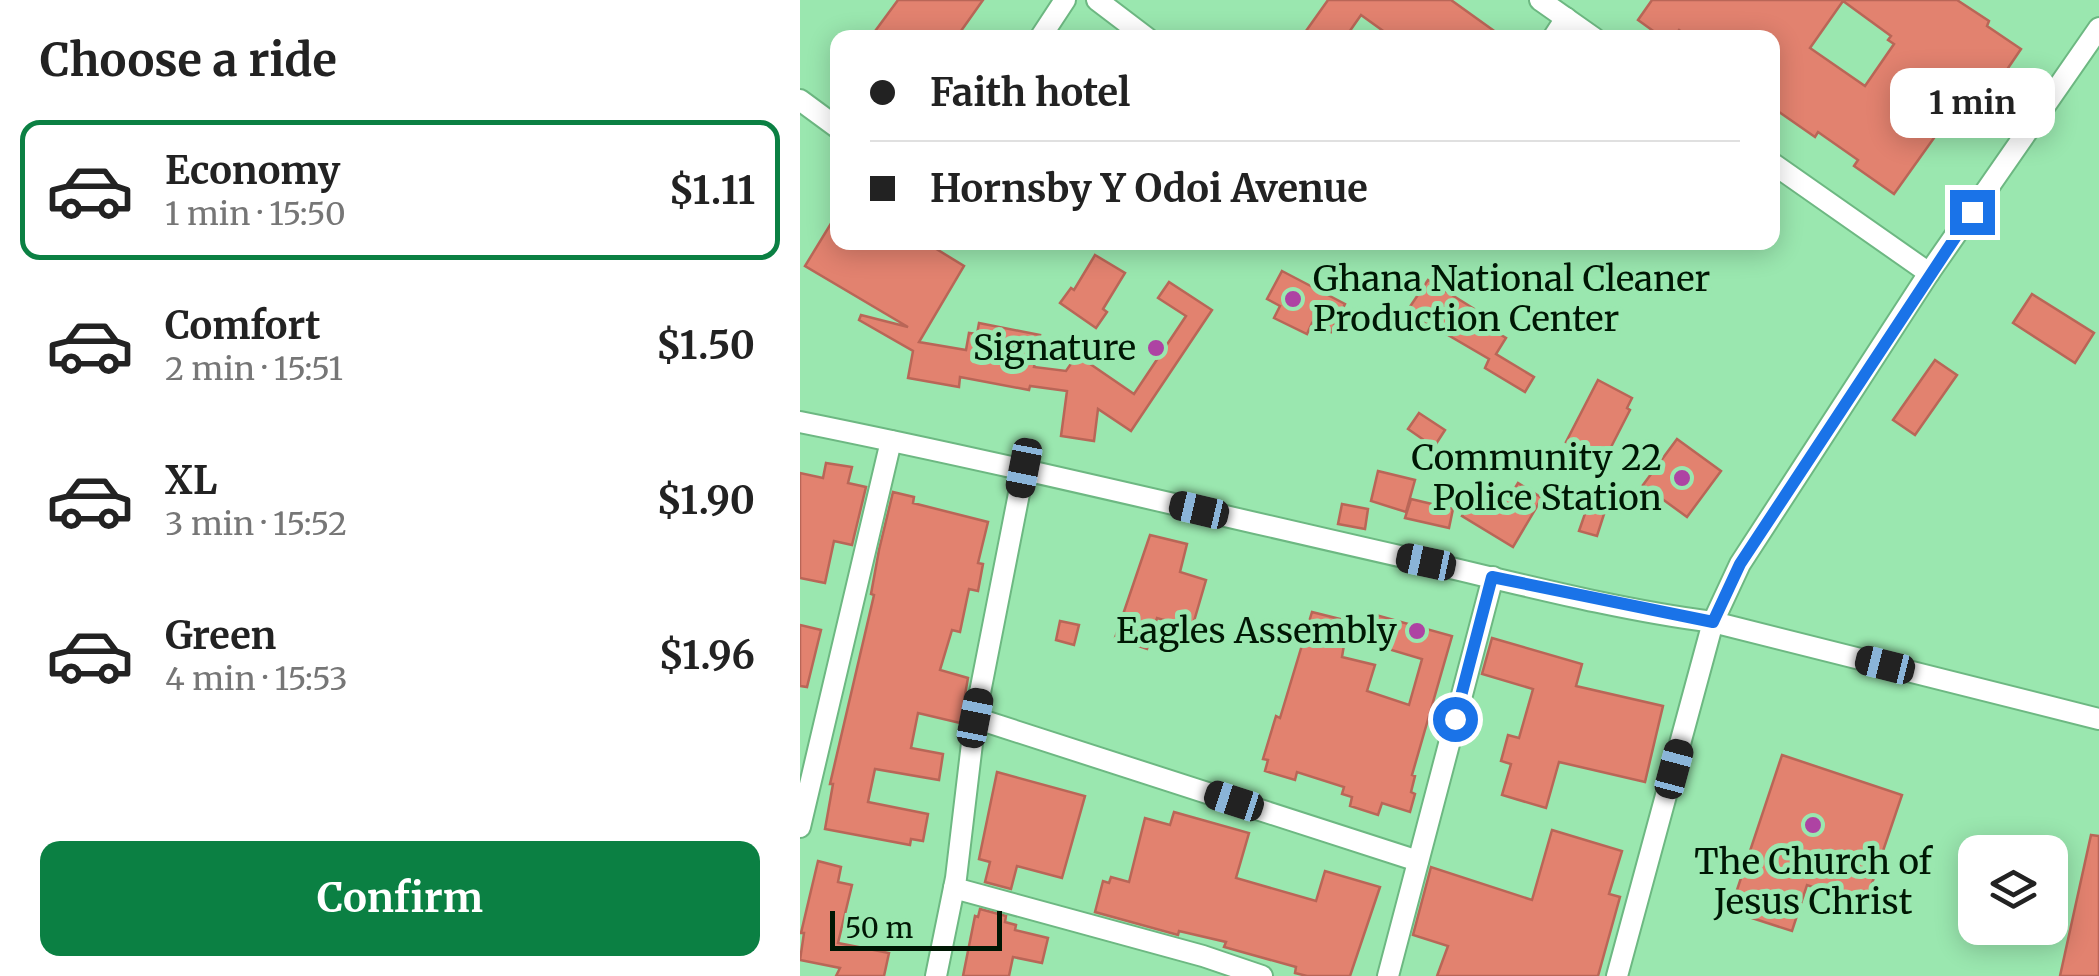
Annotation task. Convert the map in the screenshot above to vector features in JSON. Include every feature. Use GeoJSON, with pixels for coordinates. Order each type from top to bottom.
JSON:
{"type":"FeatureCollection","features":[{"type":"Feature","properties":{"kind":"street"},"geometry":{"type":"LineString","coordinates":[[1045,30],[1064,0]]}},
{"type":"Feature","properties":{"kind":"street"},"geometry":{"type":"LineString","coordinates":[[1097,0],[1136,30]]}},
{"type":"Feature","properties":{"kind":"street"},"geometry":{"type":"LineString","coordinates":[[1540,0],[1583,30]]}},
{"type":"Feature","properties":{"kind":"street"},"geometry":{"type":"LineString","coordinates":[[1558,30],[1566,18]]}},
{"type":"Feature","properties":{"kind":"street"},"geometry":{"type":"LineString","coordinates":[[1617,976],[1713,622],[1740,564],[1930,272],[2099,28]]}},
{"type":"Feature","properties":{"kind":"street"},"geometry":{"type":"LineString","coordinates":[[800,100],[830,122]]}},
{"type":"Feature","properties":{"kind":"street"},"geometry":{"type":"LineString","coordinates":[[1780,169],[1930,272]]}},
{"type":"Feature","properties":{"kind":"street"},"geometry":{"type":"LineString","coordinates":[[800,422],[1024,468],[1492,577],[1713,622],[2099,719]]}},
{"type":"Feature","properties":{"kind":"street"},"geometry":{"type":"LineString","coordinates":[[800,826],[891,441]]}},
{"type":"Feature","properties":{"kind":"street"},"geometry":{"type":"LineString","coordinates":[[936,976],[954,888],[975,718],[1024,468]]}},
{"type":"Feature","properties":{"kind":"street"},"geometry":{"type":"LineString","coordinates":[[1388,976],[1492,577]]}},
{"type":"Feature","properties":{"kind":"street"},"geometry":{"type":"LineString","coordinates":[[975,718],[1418,861]]}},
{"type":"Feature","properties":{"kind":"street"},"geometry":{"type":"LineString","coordinates":[[954,888],[1203,956],[1262,976]]}},
{"type":"Feature","properties":{"kind":"building"},"geometry":{"type":"Polygon","coordinates":[[[898,0],[983,0],[962,30],[876,30],[898,0]]]}},
{"type":"Feature","properties":{"kind":"building"},"geometry":{"type":"Polygon","coordinates":[[[1328,0],[1451,0],[1493,30],[1382,30],[1361,15],[1351,30],[1307,30],[1328,0]]]}},
{"type":"Feature","properties":{"kind":"building"},"geometry":{"type":"Polygon","coordinates":[[[1652,0],[1957,0],[2021,49],[1985,102],[1973,93],[1956,118],[1951,114],[1894,194],[1854,166],[1858,160],[1818,132],[1815,137],[1780,113],[1780,30],[1652,30],[1638,20],[1652,0]],[[1843,1],[1810,48],[1865,86],[1894,44],[1888,40],[1891,36],[1843,1]]]}},
{"type":"Feature","properties":{"kind":"building"},"geometry":{"type":"Polygon","coordinates":[[[830,225],[830,250],[938,250],[964,266],[919,342],[966,350],[969,333],[977,334],[979,323],[1040,335],[1034,367],[1066,371],[1077,355],[1134,394],[1186,316],[1158,298],[1169,282],[1212,310],[1131,431],[1098,409],[1094,441],[1061,436],[1067,391],[1030,386],[1029,390],[960,377],[959,387],[908,378],[913,351],[859,320],[861,315],[908,327],[805,266],[830,225]]]}},
{"type":"Feature","properties":{"kind":"building"},"geometry":{"type":"Polygon","coordinates":[[[1095,255],[1125,273],[1096,328],[1060,303],[1071,288],[1074,290],[1095,255]]]}},
{"type":"Feature","properties":{"kind":"building"},"geometry":{"type":"Polygon","coordinates":[[[1282,271],[1345,304],[1331,332],[1312,323],[1307,334],[1274,318],[1280,306],[1267,299],[1282,271]]]}},
{"type":"Feature","properties":{"kind":"building"},"geometry":{"type":"Polygon","coordinates":[[[1428,280],[1484,315],[1479,322],[1506,338],[1496,354],[1534,377],[1525,392],[1485,368],[1489,359],[1407,311],[1428,280]]]}},
{"type":"Feature","properties":{"kind":"building"},"geometry":{"type":"Polygon","coordinates":[[[2032,294],[2094,333],[2075,363],[2013,323],[2032,294]]]}},
{"type":"Feature","properties":{"kind":"building"},"geometry":{"type":"Polygon","coordinates":[[[1935,360],[1957,375],[1915,435],[1893,420],[1935,360]]]}},
{"type":"Feature","properties":{"kind":"building"},"geometry":{"type":"Polygon","coordinates":[[[1598,380],[1632,398],[1608,453],[1605,451],[1600,460],[1566,442],[1598,380]]]}},
{"type":"Feature","properties":{"kind":"building"},"geometry":{"type":"Polygon","coordinates":[[[1419,413],[1445,430],[1434,447],[1408,429],[1419,413]]]}},
{"type":"Feature","properties":{"kind":"building","name":"Community 22 Police Station"},"geometry":{"type":"Polygon","coordinates":[[[1677,439],[1721,471],[1687,517],[1643,485],[1677,439]]]}},
{"type":"Feature","properties":{"kind":"building"},"geometry":{"type":"Polygon","coordinates":[[[826,463],[852,467],[848,483],[866,487],[852,545],[834,541],[825,583],[800,578],[800,473],[823,478],[826,463]]]}},
{"type":"Feature","properties":{"kind":"building"},"geometry":{"type":"Polygon","coordinates":[[[1378,471],[1415,480],[1406,512],[1371,501],[1378,471]]]}},
{"type":"Feature","properties":{"kind":"building"},"geometry":{"type":"Polygon","coordinates":[[[1483,482],[1509,498],[1518,483],[1542,498],[1513,547],[1462,516],[1483,482]]]}},
{"type":"Feature","properties":{"kind":"building"},"geometry":{"type":"Polygon","coordinates":[[[893,492],[914,497],[913,503],[988,522],[978,563],[983,564],[978,591],[969,589],[960,632],[952,630],[940,670],[968,678],[960,723],[918,713],[911,748],[943,754],[939,780],[875,769],[868,802],[928,814],[923,841],[911,839],[910,845],[825,829],[830,784],[874,595],[871,594],[879,550],[893,492]]]}},
{"type":"Feature","properties":{"kind":"building"},"geometry":{"type":"Polygon","coordinates":[[[1411,499],[1453,509],[1449,528],[1405,518],[1411,499]]]}},
{"type":"Feature","properties":{"kind":"building"},"geometry":{"type":"Polygon","coordinates":[[[1342,504],[1368,509],[1365,529],[1338,524],[1342,504]]]}},
{"type":"Feature","properties":{"kind":"building"},"geometry":{"type":"Polygon","coordinates":[[[1588,505],[1605,511],[1597,536],[1579,531],[1588,505]]]}},
{"type":"Feature","properties":{"kind":"building"},"geometry":{"type":"Polygon","coordinates":[[[1150,535],[1187,544],[1180,572],[1206,580],[1192,628],[1157,618],[1147,649],[1115,638],[1150,535]]]}},
{"type":"Feature","properties":{"kind":"building"},"geometry":{"type":"Polygon","coordinates":[[[1312,612],[1348,621],[1342,657],[1375,665],[1367,691],[1409,705],[1422,659],[1368,643],[1376,615],[1452,636],[1412,775],[1415,776],[1411,792],[1415,794],[1410,812],[1382,803],[1378,815],[1350,806],[1352,797],[1342,794],[1344,787],[1297,772],[1295,780],[1265,771],[1268,760],[1263,759],[1276,716],[1280,718],[1312,612]]]}},
{"type":"Feature","properties":{"kind":"building"},"geometry":{"type":"Polygon","coordinates":[[[1060,621],[1079,625],[1074,645],[1056,640],[1060,621]]]}},
{"type":"Feature","properties":{"kind":"building"},"geometry":{"type":"Polygon","coordinates":[[[800,625],[821,630],[807,687],[800,686],[800,625]]]}},
{"type":"Feature","properties":{"kind":"building"},"geometry":{"type":"Polygon","coordinates":[[[1492,638],[1582,664],[1576,686],[1663,706],[1645,782],[1559,762],[1546,808],[1502,795],[1511,764],[1501,761],[1508,735],[1519,738],[1533,689],[1482,674],[1492,638]]]}},
{"type":"Feature","properties":{"kind":"building"},"geometry":{"type":"Polygon","coordinates":[[[1782,755],[1902,795],[1865,904],[1807,885],[1792,931],[1730,911],[1782,755]]]}},
{"type":"Feature","properties":{"kind":"building"},"geometry":{"type":"Polygon","coordinates":[[[997,772],[1085,796],[1062,878],[1017,866],[1011,889],[985,882],[990,862],[979,859],[997,772]]]}},
{"type":"Feature","properties":{"kind":"building"},"geometry":{"type":"Polygon","coordinates":[[[1174,812],[1249,833],[1236,878],[1316,901],[1325,871],[1380,887],[1350,976],[1295,973],[1296,967],[1224,947],[1226,942],[1179,931],[1178,935],[1095,912],[1103,881],[1109,883],[1111,877],[1129,882],[1145,818],[1170,825],[1174,812]]]}},
{"type":"Feature","properties":{"kind":"building"},"geometry":{"type":"Polygon","coordinates":[[[1552,830],[1622,851],[1609,894],[1620,897],[1598,976],[1437,976],[1448,946],[1413,935],[1431,867],[1532,900],[1552,830]]]}},
{"type":"Feature","properties":{"kind":"building"},"geometry":{"type":"Polygon","coordinates":[[[2091,835],[2099,836],[2099,976],[2060,976],[2091,835]]]}},
{"type":"Feature","properties":{"kind":"building"},"geometry":{"type":"Polygon","coordinates":[[[818,861],[841,867],[838,882],[852,885],[838,943],[889,953],[884,976],[836,976],[840,968],[800,960],[801,933],[818,861]]]}},
{"type":"Feature","properties":{"kind":"building"},"geometry":{"type":"Polygon","coordinates":[[[980,909],[1006,916],[1005,922],[1016,925],[1015,930],[1048,938],[1042,963],[1013,957],[1009,976],[963,976],[975,916],[978,917],[980,909]]]}},
{"type":"Feature","properties":{"kind":"place","name":"Ghana National Cleaner Production Center"},"geometry":{"type":"Point","coordinates":[1293,299]}},
{"type":"Feature","properties":{"kind":"place","name":"Signature"},"geometry":{"type":"Point","coordinates":[1156,348]}},
{"type":"Feature","properties":{"kind":"place","name":"Community 22 Police Station"},"geometry":{"type":"Point","coordinates":[1682,478]}},
{"type":"Feature","properties":{"kind":"place","name":"Eagles Assembly"},"geometry":{"type":"Point","coordinates":[1417,631]}},
{"type":"Feature","properties":{"kind":"place","name":"The Church of Jesus Christ"},"geometry":{"type":"Point","coordinates":[1813,825]}},
{"type":"Feature","properties":{"kind":"route"},"geometry":{"type":"LineString","coordinates":[[1455,719],[1492,577],[1678,618],[1713,622],[1740,564],[1972,212]]}}]}
